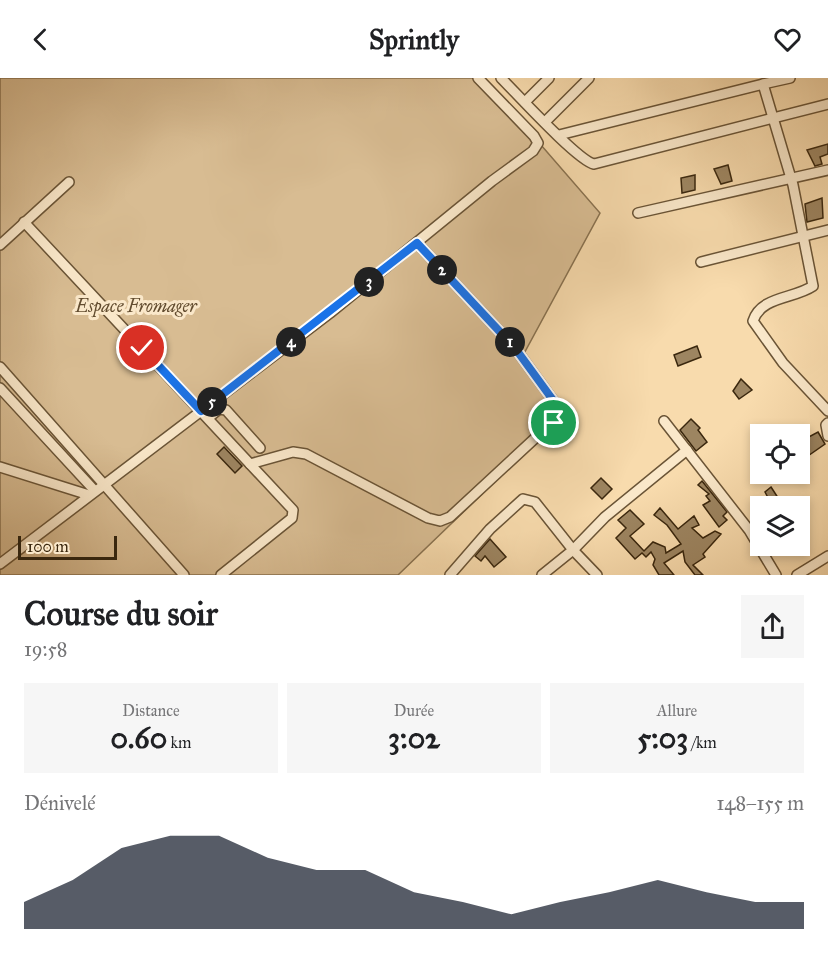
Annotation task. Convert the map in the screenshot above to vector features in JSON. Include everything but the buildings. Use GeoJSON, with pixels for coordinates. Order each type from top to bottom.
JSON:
{"type":"FeatureCollection","features":[{"type":"Feature","properties":{"kind":"street"},"geometry":{"type":"LineString","coordinates":[[0,564],[201,411],[533,151],[538,143],[534,136],[478,78]]}},
{"type":"Feature","properties":{"kind":"street"},"geometry":{"type":"LineString","coordinates":[[501,78],[587,163],[594,164],[828,104]]}},
{"type":"Feature","properties":{"kind":"street"},"geometry":{"type":"LineString","coordinates":[[525,102],[538,82],[549,78]]}},
{"type":"Feature","properties":{"kind":"street"},"geometry":{"type":"LineString","coordinates":[[545,122],[589,78]]}},
{"type":"Feature","properties":{"kind":"street"},"geometry":{"type":"LineString","coordinates":[[559,135],[747,82],[763,84],[790,78]]}},
{"type":"Feature","properties":{"kind":"street"},"geometry":{"type":"LineString","coordinates":[[763,84],[775,117],[791,178],[813,286],[765,305],[756,313],[753,321],[783,363],[828,411]]}},
{"type":"Feature","properties":{"kind":"street"},"geometry":{"type":"LineString","coordinates":[[638,213],[828,170]]}},
{"type":"Feature","properties":{"kind":"street"},"geometry":{"type":"LineString","coordinates":[[0,245],[69,182]]}},
{"type":"Feature","properties":{"kind":"street"},"geometry":{"type":"LineString","coordinates":[[24,222],[208,418],[294,514],[221,575]]}},
{"type":"Feature","properties":{"kind":"street"},"geometry":{"type":"LineString","coordinates":[[701,262],[828,230]]}},
{"type":"Feature","properties":{"kind":"street"},"geometry":{"type":"LineString","coordinates":[[250,464],[293,452],[306,454],[428,518],[440,520],[450,517],[559,416],[558,407],[515,348],[417,243]]}},
{"type":"Feature","properties":{"kind":"street"},"geometry":{"type":"LineString","coordinates":[[0,367],[106,483],[184,575]]}},
{"type":"Feature","properties":{"kind":"street"},"geometry":{"type":"LineString","coordinates":[[0,388],[92,493]]}},
{"type":"Feature","properties":{"kind":"street"},"geometry":{"type":"LineString","coordinates":[[208,418],[219,410],[226,410],[260,448]]}},
{"type":"Feature","properties":{"kind":"street"},"geometry":{"type":"LineString","coordinates":[[664,421],[749,530],[776,575]]}},
{"type":"Feature","properties":{"kind":"street"},"geometry":{"type":"LineString","coordinates":[[828,423],[826,425],[828,436]]}},
{"type":"Feature","properties":{"kind":"street"},"geometry":{"type":"LineString","coordinates":[[542,575],[573,550],[604,518],[687,450]]}},
{"type":"Feature","properties":{"kind":"street"},"geometry":{"type":"LineString","coordinates":[[0,467],[92,493]]}},
{"type":"Feature","properties":{"kind":"street"},"geometry":{"type":"LineString","coordinates":[[450,575],[490,529],[523,499],[535,502],[573,550],[597,575]]}},
{"type":"Feature","properties":{"kind":"street"},"geometry":{"type":"LineString","coordinates":[[797,575],[828,556]]}},
{"type":"Feature","properties":{"kind":"green space","name":"Espace Fromager"},"geometry":{"type":"Polygon","coordinates":[[[0,78],[475,78],[541,145],[600,213],[520,361],[561,418],[398,575],[0,575],[0,78]]]}},
{"type":"Feature","properties":{"kind":"route"},"geometry":{"type":"LineString","coordinates":[[142,348],[201,411],[330,313],[417,243],[515,348],[558,407],[559,416],[554,423]]}}]}
